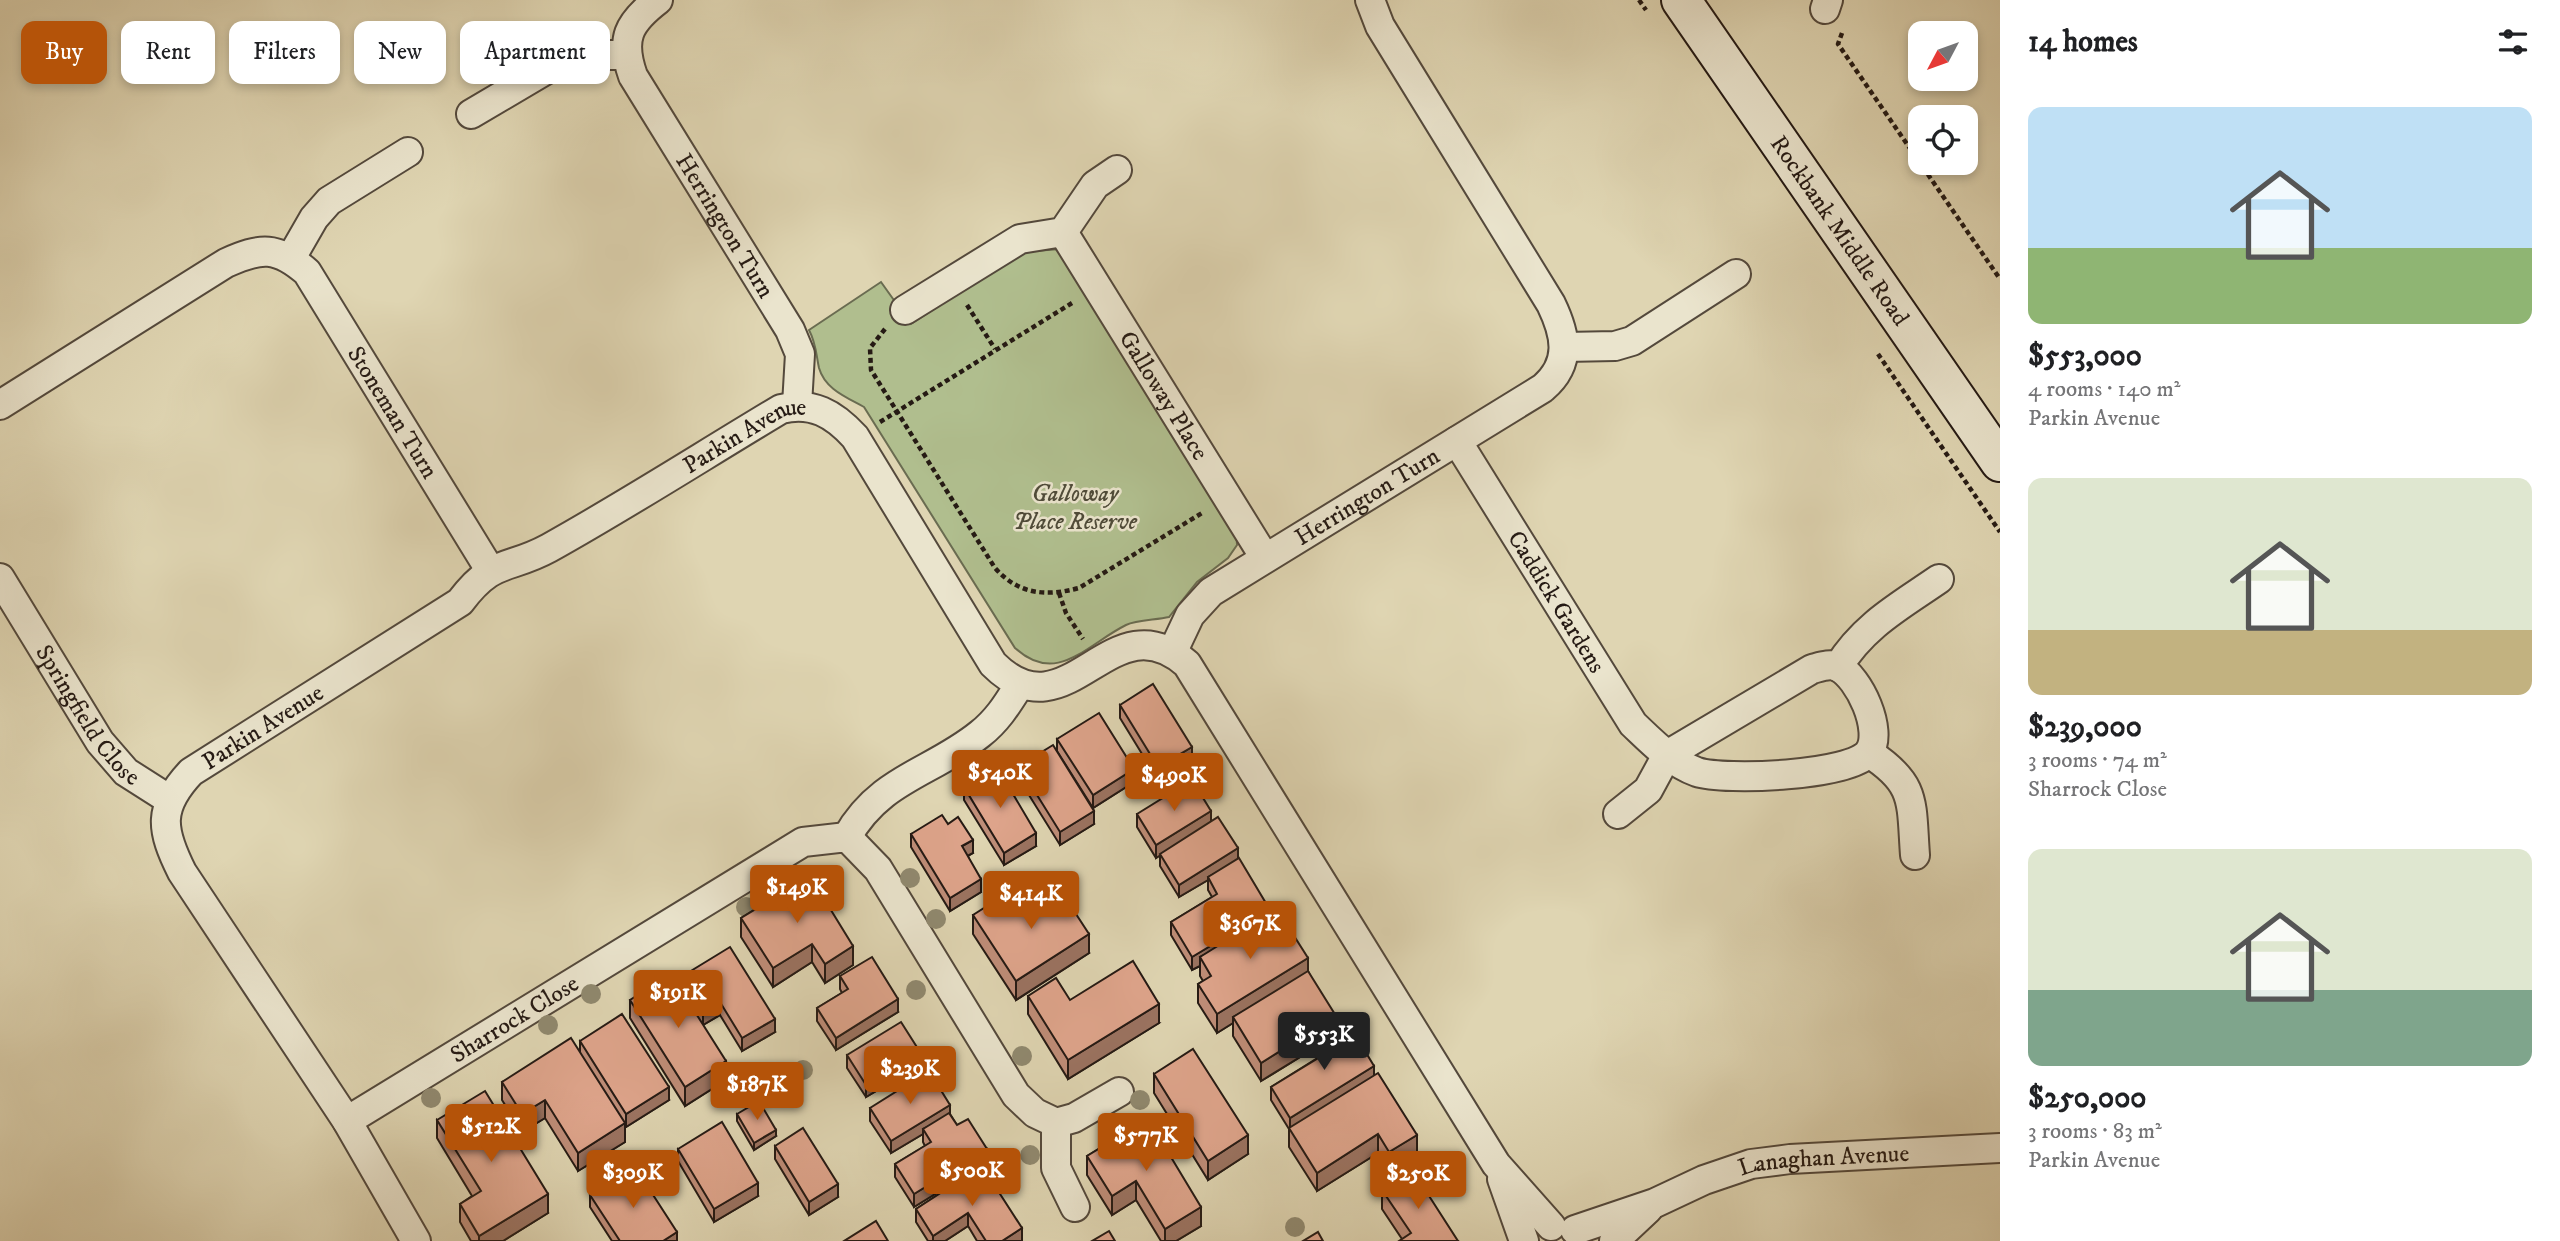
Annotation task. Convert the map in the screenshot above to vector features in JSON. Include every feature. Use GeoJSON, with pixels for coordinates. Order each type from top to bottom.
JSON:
{"type":"FeatureCollection","features":[{"type":"Feature","properties":{"kind":"street"},"geometry":{"type":"LineString","coordinates":[[471,114],[571,55],[626,55],[628,35],[638,15],[658,0]]}},
{"type":"Feature","properties":{"kind":"street"},"geometry":{"type":"LineString","coordinates":[[1351,0],[1375,13],[1551,304],[1563,329],[1565,346],[1615,346],[1632,341],[1736,274]]}},
{"type":"Feature","properties":{"kind":"street","name":"Rockbank Middle Road"},"geometry":{"type":"LineString","coordinates":[[1681,0],[2000,462]]}},
{"type":"Feature","properties":{"kind":"street","name":"Herrington Turn"},"geometry":{"type":"LineString","coordinates":[[626,55],[633,76],[790,330],[800,354],[797,405]]}},
{"type":"Feature","properties":{"kind":"street"},"geometry":{"type":"LineString","coordinates":[[0,405],[248,252],[270,251],[291,258],[314,218],[329,201],[408,152]]}},
{"type":"Feature","properties":{"kind":"street"},"geometry":{"type":"LineString","coordinates":[[905,310],[1020,239],[1063,232],[1095,185],[1117,170]]}},
{"type":"Feature","properties":{"kind":"street","name":"Galloway Place"},"geometry":{"type":"LineString","coordinates":[[1063,232],[1265,558]]}},
{"type":"Feature","properties":{"kind":"street","name":"Stoneman Turn"},"geometry":{"type":"LineString","coordinates":[[291,258],[307,272],[490,570]]}},
{"type":"Feature","properties":{"kind":"street","name":"Herrington Turn"},"geometry":{"type":"LineString","coordinates":[[1172,651],[1190,615],[1211,592],[1550,382],[1563,362],[1565,346]]}},
{"type":"Feature","properties":{"kind":"street","name":"Parkin Avenue"},"geometry":{"type":"LineString","coordinates":[[170,800],[191,772],[460,602],[475,582],[490,570],[547,549],[780,409],[797,405],[823,410],[839,420],[855,437],[993,664],[1020,684]]}},
{"type":"Feature","properties":{"kind":"street","name":"Caddick Gardens"},"geometry":{"type":"LineString","coordinates":[[1457,441],[1633,724],[1667,755],[1696,772],[1727,778],[1845,766],[1869,753]]}},
{"type":"Feature","properties":{"kind":"street","name":"Springfield Close"},"geometry":{"type":"LineString","coordinates":[[0,578],[100,742],[126,772],[170,800]]}},
{"type":"Feature","properties":{"kind":"street"},"geometry":{"type":"LineString","coordinates":[[1838,667],[1866,629],[1940,579]]}},
{"type":"Feature","properties":{"kind":"street"},"geometry":{"type":"LineString","coordinates":[[1119,1092],[1074,1118],[1056,1123],[1035,1113],[1016,1096],[878,869],[847,838],[860,814],[878,797],[979,735],[1002,713],[1020,684],[1032,688],[1068,681],[1098,662],[1137,644],[1154,644],[1172,651],[1187,664],[1204,689],[1496,1164],[1553,1236]]}},
{"type":"Feature","properties":{"kind":"street"},"geometry":{"type":"LineString","coordinates":[[1618,814],[1648,790],[1667,755],[1812,669],[1827,665],[1838,667],[1853,682],[1875,727],[1869,753],[1890,766],[1906,785],[1911,800],[1915,855]]}},
{"type":"Feature","properties":{"kind":"street"},"geometry":{"type":"LineString","coordinates":[[170,800],[166,836],[182,872],[347,1121],[416,1241]]}},
{"type":"Feature","properties":{"kind":"street","name":"Sharrock Close"},"geometry":{"type":"LineString","coordinates":[[347,1121],[803,842],[847,838]]}},
{"type":"Feature","properties":{"kind":"street"},"geometry":{"type":"LineString","coordinates":[[1056,1123],[1055,1168],[1075,1207]]}},
{"type":"Feature","properties":{"kind":"street","name":"Lanaghan Avenue"},"geometry":{"type":"LineString","coordinates":[[1553,1236],[1655,1203],[1704,1180],[1751,1164],[1790,1159],[2000,1148]]}},
{"type":"Feature","properties":{"kind":"street","name":"Lanaghan Avenue"},"geometry":{"type":"LineString","coordinates":[[1614,1241],[1655,1203]]}},
{"type":"Feature","properties":{"kind":"path"},"geometry":{"type":"LineString","coordinates":[[1826,4],[1844,29],[1838,44],[2000,279]]}},
{"type":"Feature","properties":{"kind":"path"},"geometry":{"type":"LineString","coordinates":[[952,280],[995,349]]}},
{"type":"Feature","properties":{"kind":"path"},"geometry":{"type":"LineString","coordinates":[[855,437],[1098,288]]}},
{"type":"Feature","properties":{"kind":"path"},"geometry":{"type":"LineString","coordinates":[[905,310],[877,336],[870,348],[872,370],[995,568],[1009,583],[1034,593],[1059,593],[1079,588],[1227,498]]}},
{"type":"Feature","properties":{"kind":"path"},"geometry":{"type":"LineString","coordinates":[[1059,593],[1066,613],[1098,662]]}},
{"type":"Feature","properties":{"kind":"green space","name":"Galloway Place Reserve"},"geometry":{"type":"Polygon","coordinates":[[[1060,249],[1236,523],[1237,545],[1228,558],[1197,582],[1169,617],[1126,625],[1071,658],[1058,663],[1044,663],[1030,659],[1015,648],[864,407],[837,392],[826,382],[819,368],[809,330],[881,282],[911,324],[1022,252],[1060,249]]]}},
{"type":"Feature","properties":{"kind":"building"},"geometry":{"type":"Polygon","coordinates":[[[1153,684],[1192,747],[1158,767],[1120,705],[1153,684]]]}},
{"type":"Feature","properties":{"kind":"building"},"geometry":{"type":"Polygon","coordinates":[[[1099,713],[1134,769],[1093,795],[1057,739],[1099,713]]]}},
{"type":"Feature","properties":{"kind":"building"},"geometry":{"type":"Polygon","coordinates":[[[1053,745],[1094,811],[1060,832],[1019,766],[1053,745]]]}},
{"type":"Feature","properties":{"kind":"building"},"geometry":{"type":"Polygon","coordinates":[[[997,767],[1036,833],[1004,853],[964,787],[997,767]]]}},
{"type":"Feature","properties":{"kind":"building"},"geometry":{"type":"Polygon","coordinates":[[[1192,780],[1211,811],[1156,845],[1137,814],[1192,780]]]}},
{"type":"Feature","properties":{"kind":"building"},"geometry":{"type":"Polygon","coordinates":[[[942,815],[948,824],[958,817],[973,840],[962,846],[981,879],[950,898],[911,834],[942,815]]]}},
{"type":"Feature","properties":{"kind":"building"},"geometry":{"type":"Polygon","coordinates":[[[1218,817],[1238,848],[1179,885],[1160,854],[1218,817]]]}},
{"type":"Feature","properties":{"kind":"building"},"geometry":{"type":"Polygon","coordinates":[[[1239,858],[1270,910],[1192,957],[1171,922],[1217,894],[1208,877],[1239,858]]]}},
{"type":"Feature","properties":{"kind":"building"},"geometry":{"type":"Polygon","coordinates":[[[810,876],[853,946],[825,964],[812,944],[773,968],[741,918],[810,876]]]}},
{"type":"Feature","properties":{"kind":"building"},"geometry":{"type":"Polygon","coordinates":[[[1059,888],[1089,934],[1016,981],[973,915],[1006,894],[1018,914],[1059,888]]]}},
{"type":"Feature","properties":{"kind":"building"},"geometry":{"type":"Polygon","coordinates":[[[1277,909],[1308,958],[1217,1014],[1198,984],[1211,976],[1200,957],[1277,909]]]}},
{"type":"Feature","properties":{"kind":"building"},"geometry":{"type":"Polygon","coordinates":[[[730,947],[775,1019],[742,1038],[720,1002],[703,1012],[681,977],[730,947]]]}},
{"type":"Feature","properties":{"kind":"building"},"geometry":{"type":"Polygon","coordinates":[[[872,957],[898,999],[836,1038],[817,1008],[848,989],[840,976],[872,957]]]}},
{"type":"Feature","properties":{"kind":"building"},"geometry":{"type":"Polygon","coordinates":[[[1133,961],[1159,1004],[1068,1060],[1028,996],[1056,978],[1070,1000],[1133,961]]]}},
{"type":"Feature","properties":{"kind":"building"},"geometry":{"type":"Polygon","coordinates":[[[1308,971],[1336,1016],[1261,1063],[1233,1017],[1308,971]]]}},
{"type":"Feature","properties":{"kind":"building"},"geometry":{"type":"Polygon","coordinates":[[[671,974],[726,1061],[685,1087],[630,1000],[671,974]]]}},
{"type":"Feature","properties":{"kind":"building"},"geometry":{"type":"Polygon","coordinates":[[[622,1014],[669,1087],[626,1114],[580,1041],[622,1014]]]}},
{"type":"Feature","properties":{"kind":"building"},"geometry":{"type":"Polygon","coordinates":[[[901,1022],[920,1052],[866,1085],[847,1055],[901,1022]]]}},
{"type":"Feature","properties":{"kind":"building"},"geometry":{"type":"Polygon","coordinates":[[[1348,1023],[1374,1066],[1290,1118],[1271,1087],[1325,1054],[1318,1042],[1348,1023]]]}},
{"type":"Feature","properties":{"kind":"building"},"geometry":{"type":"Polygon","coordinates":[[[571,1038],[625,1123],[578,1153],[545,1100],[522,1114],[502,1082],[571,1038]]]}},
{"type":"Feature","properties":{"kind":"building"},"geometry":{"type":"Polygon","coordinates":[[[1193,1049],[1248,1135],[1208,1161],[1154,1074],[1193,1049]]]}},
{"type":"Feature","properties":{"kind":"building"},"geometry":{"type":"Polygon","coordinates":[[[929,1071],[950,1105],[891,1141],[870,1108],[929,1071]]]}},
{"type":"Feature","properties":{"kind":"building"},"geometry":{"type":"Polygon","coordinates":[[[1378,1073],[1417,1135],[1389,1152],[1378,1134],[1317,1173],[1289,1128],[1378,1073]]]}},
{"type":"Feature","properties":{"kind":"building"},"geometry":{"type":"Polygon","coordinates":[[[485,1091],[548,1194],[479,1236],[460,1204],[481,1191],[437,1120],[485,1091]]]}},
{"type":"Feature","properties":{"kind":"building"},"geometry":{"type":"Polygon","coordinates":[[[759,1101],[776,1130],[754,1143],[737,1114],[759,1101]]]}},
{"type":"Feature","properties":{"kind":"building"},"geometry":{"type":"Polygon","coordinates":[[[949,1113],[957,1125],[968,1119],[987,1149],[914,1194],[895,1164],[931,1142],[923,1129],[949,1113]]]}},
{"type":"Feature","properties":{"kind":"building"},"geometry":{"type":"Polygon","coordinates":[[[1148,1119],[1201,1207],[1165,1229],[1136,1181],[1112,1196],[1087,1156],[1148,1119]]]}},
{"type":"Feature","properties":{"kind":"building"},"geometry":{"type":"Polygon","coordinates":[[[722,1122],[758,1183],[714,1209],[678,1149],[722,1122]]]}},
{"type":"Feature","properties":{"kind":"building"},"geometry":{"type":"Polygon","coordinates":[[[803,1128],[838,1184],[809,1202],[775,1146],[803,1128]]]}},
{"type":"Feature","properties":{"kind":"building"},"geometry":{"type":"Polygon","coordinates":[[[982,1166],[1022,1228],[1002,1241],[986,1241],[968,1213],[933,1236],[916,1209],[982,1166]]]}},
{"type":"Feature","properties":{"kind":"building"},"geometry":{"type":"Polygon","coordinates":[[[635,1167],[677,1232],[663,1241],[620,1241],[590,1195],[635,1167]]]}},
{"type":"Feature","properties":{"kind":"building"},"geometry":{"type":"Polygon","coordinates":[[[1413,1171],[1458,1241],[1399,1241],[1411,1233],[1382,1190],[1413,1171]]]}},
{"type":"Feature","properties":{"kind":"building"},"geometry":{"type":"Polygon","coordinates":[[[876,1221],[888,1241],[844,1241],[876,1221]]]}},
{"type":"Feature","properties":{"kind":"building"},"geometry":{"type":"Polygon","coordinates":[[[1109,1231],[1115,1241],[1092,1241],[1109,1231]]]}},
{"type":"Feature","properties":{"kind":"building"},"geometry":{"type":"Polygon","coordinates":[[[1318,1232],[1323,1241],[1303,1241],[1318,1232]]]}}]}
